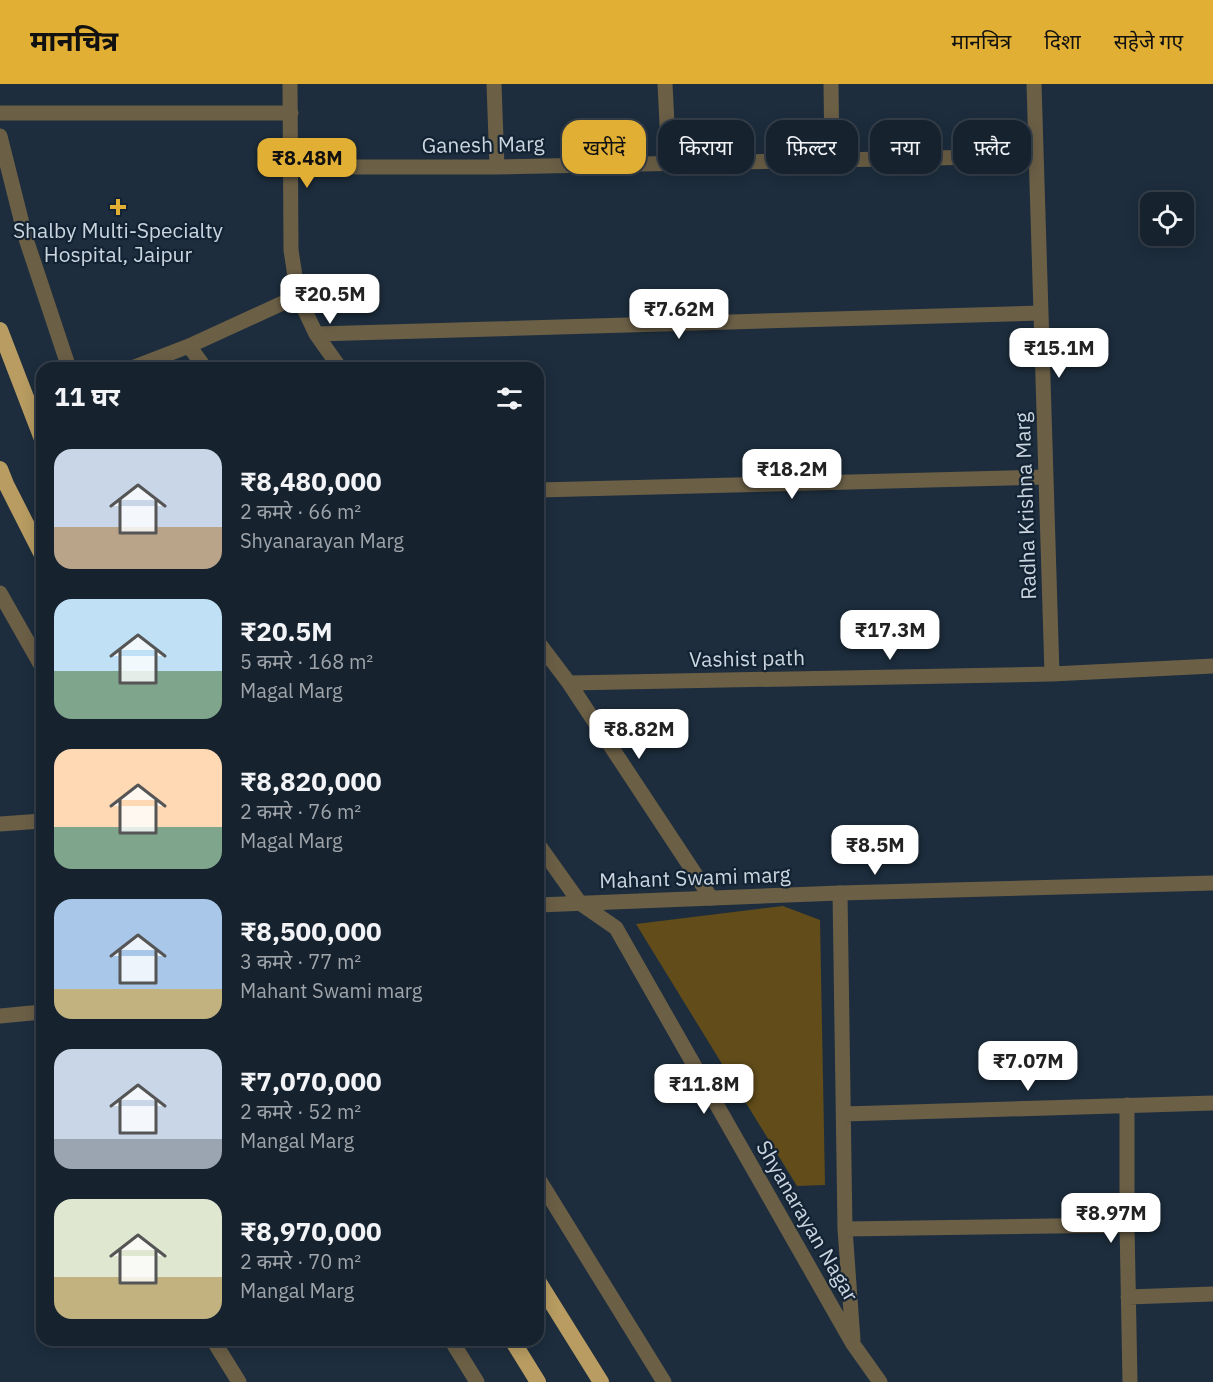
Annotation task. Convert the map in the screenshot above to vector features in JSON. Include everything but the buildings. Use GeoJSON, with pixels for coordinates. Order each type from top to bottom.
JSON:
{"type":"FeatureCollection","features":[{"type":"Feature","properties":{"kind":"highway"},"geometry":{"type":"LineString","coordinates":[[0,330],[36,423]]}},
{"type":"Feature","properties":{"kind":"highway"},"geometry":{"type":"LineString","coordinates":[[0,469],[36,543]]}},
{"type":"Feature","properties":{"kind":"highway"},"geometry":{"type":"LineString","coordinates":[[544,1291],[601,1382]]}},
{"type":"Feature","properties":{"kind":"highway"},"geometry":{"type":"LineString","coordinates":[[516,1346],[538,1382]]}},
{"type":"Feature","properties":{"kind":"street"},"geometry":{"type":"LineString","coordinates":[[290,84],[291,250],[298,296],[316,334],[336,362]]}},
{"type":"Feature","properties":{"kind":"street"},"geometry":{"type":"LineString","coordinates":[[494,84],[497,167]]}},
{"type":"Feature","properties":{"kind":"street"},"geometry":{"type":"LineString","coordinates":[[665,84],[667,120]]}},
{"type":"Feature","properties":{"kind":"street"},"geometry":{"type":"LineString","coordinates":[[831,84],[831,120]]}},
{"type":"Feature","properties":{"kind":"street","name":"Radha Krishna Marg"},"geometry":{"type":"LineString","coordinates":[[1034,84],[1052,674]]}},
{"type":"Feature","properties":{"kind":"street"},"geometry":{"type":"LineString","coordinates":[[0,113],[291,113]]}},
{"type":"Feature","properties":{"kind":"street"},"geometry":{"type":"LineString","coordinates":[[0,136],[26,239],[67,362]]}},
{"type":"Feature","properties":{"kind":"street","name":"Ganesh Marg"},"geometry":{"type":"LineString","coordinates":[[858,160],[1036,156]]}},
{"type":"Feature","properties":{"kind":"street","name":"Ganesh Marg"},"geometry":{"type":"LineString","coordinates":[[291,167],[497,167],[658,163]]}},
{"type":"Feature","properties":{"kind":"street"},"geometry":{"type":"LineString","coordinates":[[148,362],[189,346],[298,296]]}},
{"type":"Feature","properties":{"kind":"street"},"geometry":{"type":"LineString","coordinates":[[316,334],[1041,313]]}},
{"type":"Feature","properties":{"kind":"street"},"geometry":{"type":"LineString","coordinates":[[189,346],[201,362]]}},
{"type":"Feature","properties":{"kind":"street"},"geometry":{"type":"LineString","coordinates":[[544,490],[1046,477]]}},
{"type":"Feature","properties":{"kind":"street"},"geometry":{"type":"LineString","coordinates":[[0,593],[36,656]]}},
{"type":"Feature","properties":{"kind":"street"},"geometry":{"type":"LineString","coordinates":[[544,650],[569,683],[711,898]]}},
{"type":"Feature","properties":{"kind":"street","name":"Vashist path"},"geometry":{"type":"LineString","coordinates":[[569,683],[1052,674],[1213,666]]}},
{"type":"Feature","properties":{"kind":"street"},"geometry":{"type":"LineString","coordinates":[[0,824],[36,821]]}},
{"type":"Feature","properties":{"kind":"street","name":"Shyanarayan Nagar"},"geometry":{"type":"LineString","coordinates":[[544,852],[580,903],[616,928],[853,1344],[880,1382]]}},
{"type":"Feature","properties":{"kind":"street","name":"Mahant Swami marg"},"geometry":{"type":"LineString","coordinates":[[544,905],[840,893],[1213,883]]}},
{"type":"Feature","properties":{"kind":"street"},"geometry":{"type":"LineString","coordinates":[[840,893],[845,1229],[853,1344]]}},
{"type":"Feature","properties":{"kind":"street"},"geometry":{"type":"LineString","coordinates":[[0,1016],[36,1013]]}},
{"type":"Feature","properties":{"kind":"street"},"geometry":{"type":"LineString","coordinates":[[844,1114],[1213,1103]]}},
{"type":"Feature","properties":{"kind":"street"},"geometry":{"type":"LineString","coordinates":[[1127,1105],[1130,1382]]}},
{"type":"Feature","properties":{"kind":"street"},"geometry":{"type":"LineString","coordinates":[[544,1188],[664,1382]]}},
{"type":"Feature","properties":{"kind":"street"},"geometry":{"type":"LineString","coordinates":[[845,1229],[1127,1225]]}},
{"type":"Feature","properties":{"kind":"street"},"geometry":{"type":"LineString","coordinates":[[1128,1297],[1213,1294]]}},
{"type":"Feature","properties":{"kind":"street"},"geometry":{"type":"LineString","coordinates":[[217,1346],[239,1382]]}},
{"type":"Feature","properties":{"kind":"street"},"geometry":{"type":"LineString","coordinates":[[455,1346],[477,1382]]}},
{"type":"Feature","properties":{"kind":"shaded area"},"geometry":{"type":"Polygon","coordinates":[[[783,906],[820,920],[825,1185],[797,1186],[636,924],[783,906]]]}},
{"type":"Feature","properties":{"kind":"place","name":"Shalby Multi-Specialty Hospital, Jaipur"},"geometry":{"type":"Point","coordinates":[118,207]}}]}
